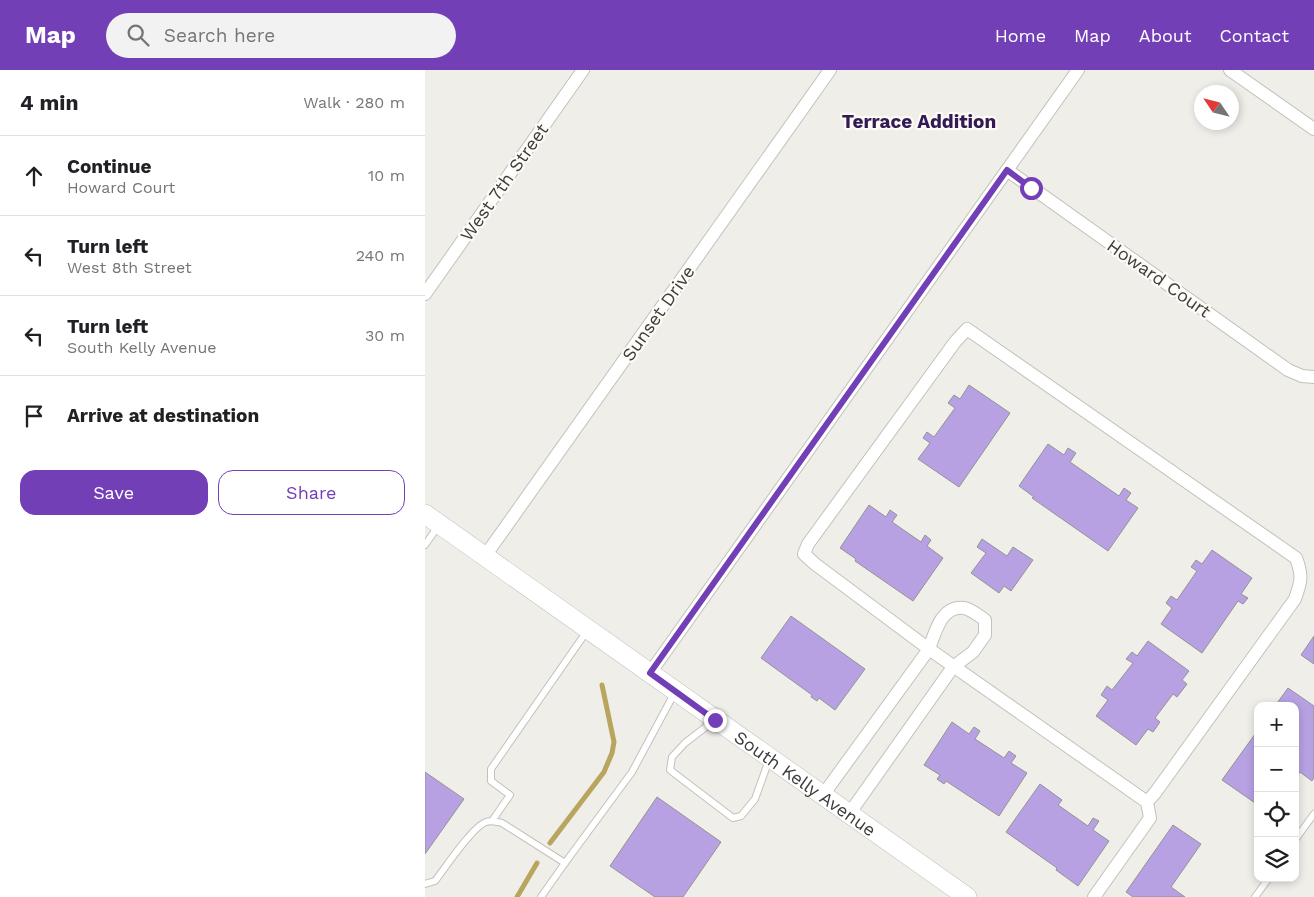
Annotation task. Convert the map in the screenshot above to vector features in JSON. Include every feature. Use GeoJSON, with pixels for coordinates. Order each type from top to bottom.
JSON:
{"type":"FeatureCollection","features":[{"type":"Feature","properties":{"kind":"main road","name":"South Kelly Avenue"},"geometry":{"type":"LineString","coordinates":[[432,519],[967,897]]}},
{"type":"Feature","properties":{"kind":"street","name":"West 7th Street"},"geometry":{"type":"LineString","coordinates":[[425,294],[583,70]]}},
{"type":"Feature","properties":{"kind":"street","name":"Sunset Drive"},"geometry":{"type":"LineString","coordinates":[[485,556],[830,70]]}},
{"type":"Feature","properties":{"kind":"street"},"geometry":{"type":"LineString","coordinates":[[650,673],[1078,70]]}},
{"type":"Feature","properties":{"kind":"street"},"geometry":{"type":"LineString","coordinates":[[1230,70],[1314,129]]}},
{"type":"Feature","properties":{"kind":"street","name":"Howard Court"},"geometry":{"type":"LineString","coordinates":[[1007,170],[1287,370],[1302,376],[1314,377]]}},
{"type":"Feature","properties":{"kind":"street"},"geometry":{"type":"LineString","coordinates":[[1094,897],[1151,818],[1147,802],[929,650],[804,554],[808,544],[837,503],[955,342],[967,329],[1296,558],[1300,569],[1301,583],[1295,599],[1147,802]]}},
{"type":"Feature","properties":{"kind":"street"},"geometry":{"type":"LineString","coordinates":[[823,795],[929,650],[939,622],[951,610],[965,608],[985,620],[985,635],[973,652],[953,667],[849,814]]}},
{"type":"Feature","properties":{"kind":"lane"},"geometry":{"type":"LineString","coordinates":[[425,545],[432,519]]}},
{"type":"Feature","properties":{"kind":"lane"},"geometry":{"type":"LineString","coordinates":[[492,821],[510,795],[491,781],[491,769],[588,629]]}},
{"type":"Feature","properties":{"kind":"lane"},"geometry":{"type":"LineString","coordinates":[[541,897],[632,772],[675,691]]}},
{"type":"Feature","properties":{"kind":"lane"},"geometry":{"type":"LineString","coordinates":[[715,720],[685,744],[672,758],[670,770],[733,818],[741,816],[755,799],[770,758]]}},
{"type":"Feature","properties":{"kind":"lane"},"geometry":{"type":"LineString","coordinates":[[1297,837],[1314,814]]}},
{"type":"Feature","properties":{"kind":"lane"},"geometry":{"type":"LineString","coordinates":[[425,884],[435,881],[476,828],[485,822],[502,823],[565,863]]}},
{"type":"Feature","properties":{"kind":"lane"},"geometry":{"type":"LineString","coordinates":[[1255,897],[1266,882]]}},
{"type":"Feature","properties":{"kind":"building"},"geometry":{"type":"Polygon","coordinates":[[[969,385],[1010,413],[959,487],[918,459],[930,443],[923,438],[927,432],[934,437],[955,408],[948,403],[954,395],[960,399],[969,385]]]}},
{"type":"Feature","properties":{"kind":"building"},"geometry":{"type":"Polygon","coordinates":[[[1048,444],[1064,455],[1068,448],[1076,453],[1070,462],[1119,496],[1124,488],[1131,493],[1126,500],[1138,508],[1108,551],[1032,498],[1034,497],[1019,486],[1048,444]]]}},
{"type":"Feature","properties":{"kind":"building"},"geometry":{"type":"Polygon","coordinates":[[[869,505],[886,517],[890,510],[897,515],[892,522],[921,542],[925,535],[931,540],[927,546],[943,558],[913,601],[855,561],[856,559],[840,548],[869,505]]]}},
{"type":"Feature","properties":{"kind":"building"},"geometry":{"type":"Polygon","coordinates":[[[982,539],[1007,556],[1013,547],[1033,560],[1011,591],[1004,586],[999,593],[971,573],[986,553],[977,547],[982,539]]]}},
{"type":"Feature","properties":{"kind":"building"},"geometry":{"type":"Polygon","coordinates":[[[1212,550],[1252,578],[1241,594],[1248,598],[1243,604],[1238,601],[1202,653],[1161,624],[1172,608],[1166,603],[1171,596],[1177,600],[1197,571],[1191,567],[1196,560],[1202,564],[1212,550]]]}},
{"type":"Feature","properties":{"kind":"building"},"geometry":{"type":"Polygon","coordinates":[[[791,616],[865,669],[835,710],[819,698],[817,701],[811,697],[812,695],[761,658],[791,616]]]}},
{"type":"Feature","properties":{"kind":"building"},"geometry":{"type":"Polygon","coordinates":[[[1314,636],[1314,664],[1301,655],[1314,636]]]}},
{"type":"Feature","properties":{"kind":"building"},"geometry":{"type":"Polygon","coordinates":[[[1148,641],[1189,671],[1182,680],[1187,684],[1177,697],[1173,694],[1155,718],[1160,722],[1153,732],[1148,729],[1136,745],[1096,716],[1108,700],[1101,695],[1107,686],[1112,690],[1133,663],[1126,659],[1132,652],[1137,656],[1148,641]]]}},
{"type":"Feature","properties":{"kind":"building"},"geometry":{"type":"Polygon","coordinates":[[[1288,688],[1314,706],[1314,777],[1312,781],[1300,772],[1299,773],[1299,702],[1278,702],[1288,688]]]}},
{"type":"Feature","properties":{"kind":"building"},"geometry":{"type":"Polygon","coordinates":[[[952,722],[969,734],[974,727],[980,731],[975,739],[1004,758],[1009,751],[1016,756],[1011,763],[1027,773],[999,816],[946,781],[944,784],[937,779],[940,775],[924,765],[952,722]]]}},
{"type":"Feature","properties":{"kind":"building"},"geometry":{"type":"Polygon","coordinates":[[[1254,736],[1254,802],[1222,780],[1254,736]]]}},
{"type":"Feature","properties":{"kind":"building"},"geometry":{"type":"Polygon","coordinates":[[[425,772],[464,799],[425,854],[425,772]]]}},
{"type":"Feature","properties":{"kind":"building"},"geometry":{"type":"Polygon","coordinates":[[[1040,784],[1062,800],[1058,805],[1088,826],[1093,818],[1099,821],[1093,830],[1109,841],[1078,886],[1056,870],[1057,868],[1006,832],[1040,784]]]}},
{"type":"Feature","properties":{"kind":"building"},"geometry":{"type":"Polygon","coordinates":[[[657,797],[721,842],[683,897],[655,897],[610,866],[657,797]]]}},
{"type":"Feature","properties":{"kind":"building"},"geometry":{"type":"Polygon","coordinates":[[[1173,825],[1201,844],[1171,887],[1185,897],[1133,897],[1126,892],[1173,825]]]}},
{"type":"Feature","properties":{"kind":"waterway"},"geometry":{"type":"LineString","coordinates":[[550,843],[604,772],[612,753],[614,742],[602,685]]}},
{"type":"Feature","properties":{"kind":"waterway"},"geometry":{"type":"LineString","coordinates":[[517,897],[537,863]]}},
{"type":"Feature","properties":{"kind":"district","name":"Terrace Addition"},"geometry":{"type":"Point","coordinates":[919,121]}},
{"type":"Feature","properties":{"kind":"route"},"geometry":{"type":"LineString","coordinates":[[715,720],[650,673],[1007,170],[1031,188]]}}]}
